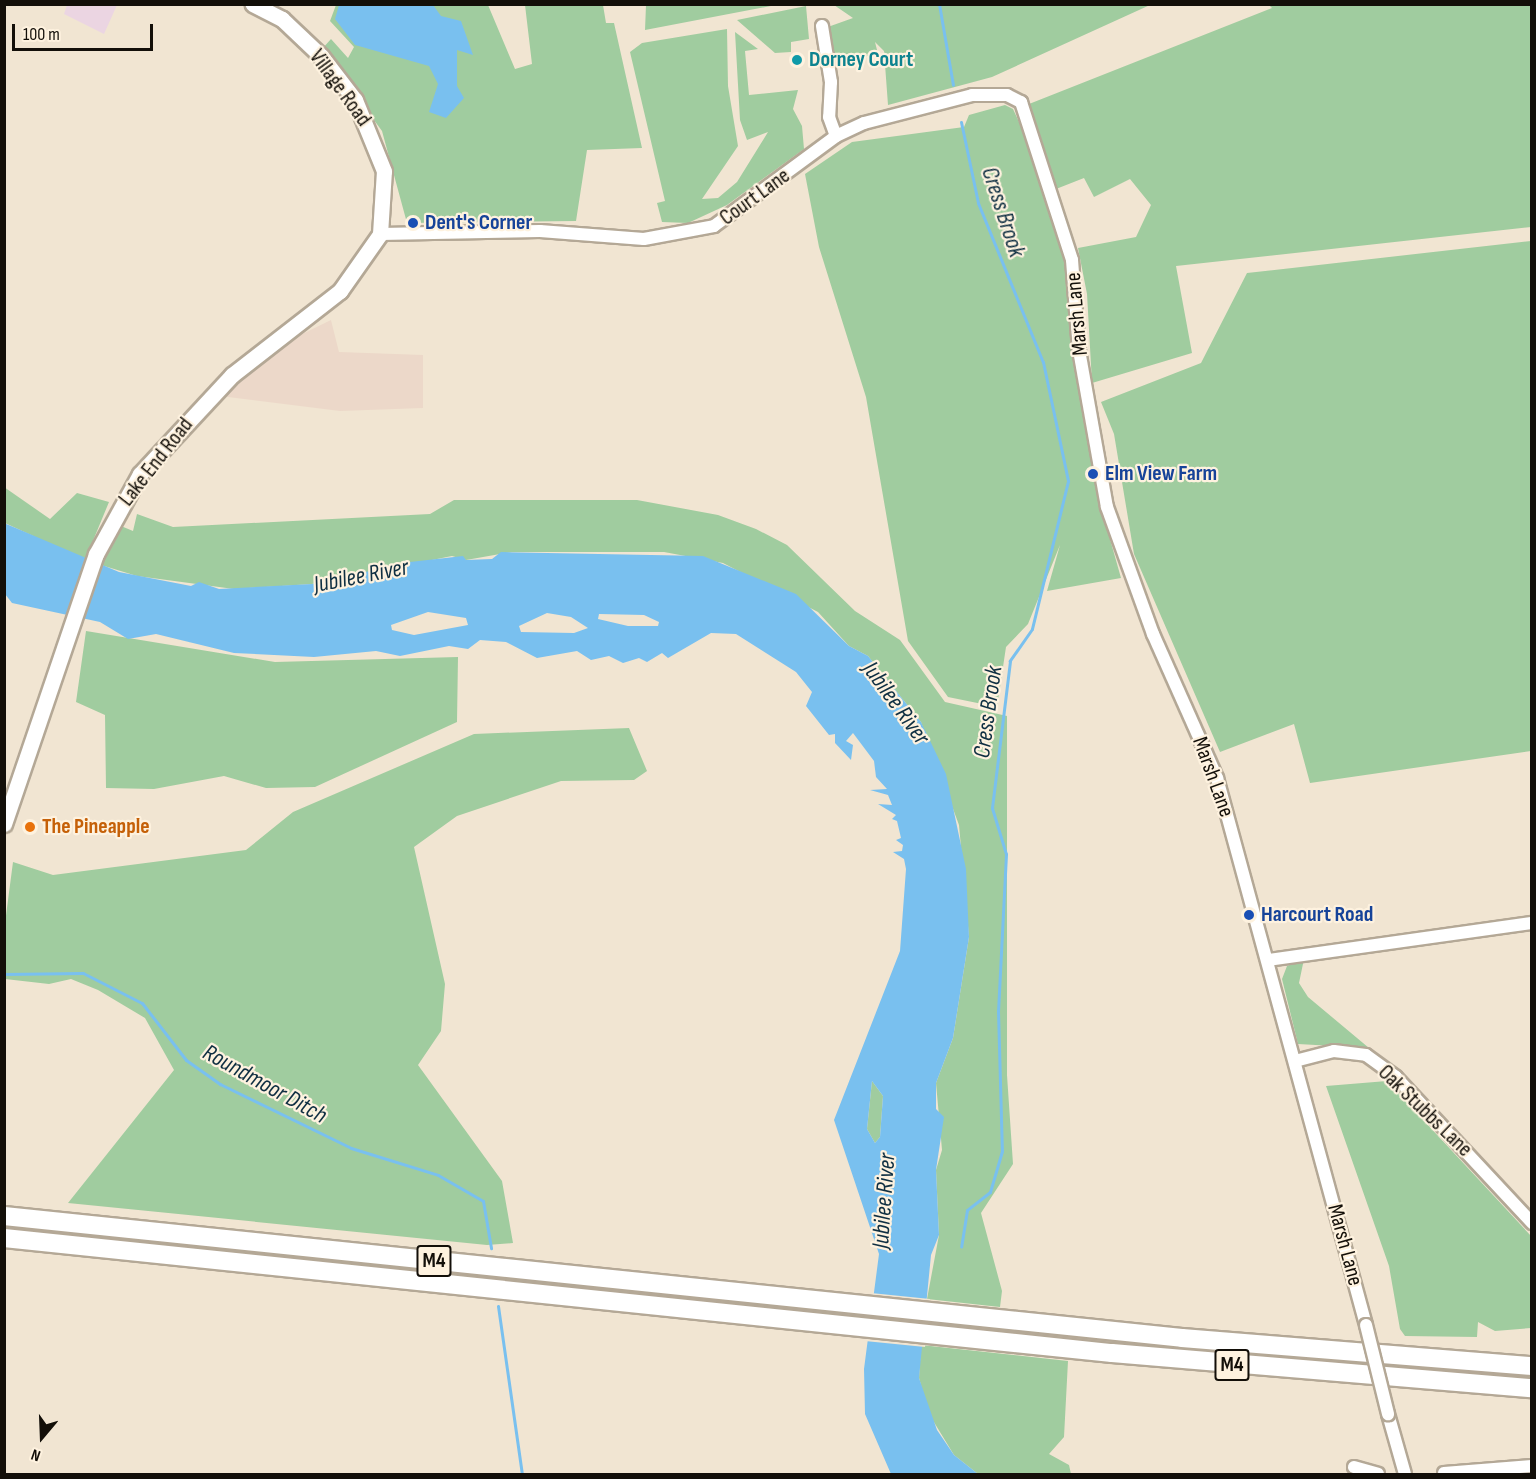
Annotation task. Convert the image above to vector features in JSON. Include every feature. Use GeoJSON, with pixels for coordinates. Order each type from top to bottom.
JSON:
{"type":"FeatureCollection","features":[{"type":"Feature","properties":{"kind":"highway","name":"M4"},"geometry":{"type":"LineString","coordinates":[[4,1216],[1354,1355],[1532,1366]]}},
{"type":"Feature","properties":{"kind":"highway","name":"M4"},"geometry":{"type":"LineString","coordinates":[[4,1238],[1289,1371],[1532,1388]]}},
{"type":"Feature","properties":{"kind":"main road","name":"Village Road"},"geometry":{"type":"LineString","coordinates":[[253,4],[282,20],[321,56],[355,100],[384,171],[380,234]]}},
{"type":"Feature","properties":{"kind":"main road","name":"Lake End Road"},"geometry":{"type":"LineString","coordinates":[[4,824],[96,554],[140,474],[175,433],[261,348],[340,291],[380,234]]}},
{"type":"Feature","properties":{"kind":"street"},"geometry":{"type":"LineString","coordinates":[[822,26],[831,82],[829,117],[836,136]]}},
{"type":"Feature","properties":{"kind":"street","name":"Court Lane"},"geometry":{"type":"LineString","coordinates":[[380,234],[540,231],[644,239],[714,226],[836,136],[864,123],[972,95],[1006,94]]}},
{"type":"Feature","properties":{"kind":"street","name":"Marsh Lane"},"geometry":{"type":"LineString","coordinates":[[1006,94],[1021,102],[1029,118],[1072,260],[1079,350],[1107,507],[1153,634],[1217,778],[1405,1474]]}},
{"type":"Feature","properties":{"kind":"street"},"geometry":{"type":"LineString","coordinates":[[1268,960],[1532,923]]}},
{"type":"Feature","properties":{"kind":"street","name":"Oak Stubbs Lane"},"geometry":{"type":"LineString","coordinates":[[1294,1061],[1334,1051],[1366,1055],[1396,1077],[1532,1223]]}},
{"type":"Feature","properties":{"kind":"street"},"geometry":{"type":"LineString","coordinates":[[1444,1473],[1532,1466]]}},
{"type":"Feature","properties":{"kind":"street"},"geometry":{"type":"LineString","coordinates":[[1354,1467],[1378,1474]]}},
{"type":"Feature","properties":{"kind":"shaded area"},"geometry":{"type":"Polygon","coordinates":[[[67,4],[117,5],[104,34],[64,14],[67,4]]]}},
{"type":"Feature","properties":{"kind":"shaded area"},"geometry":{"type":"Polygon","coordinates":[[[331,320],[339,352],[423,355],[423,408],[340,411],[220,396],[288,341],[331,320]]]}},
{"type":"Feature","properties":{"kind":"green space"},"geometry":{"type":"Polygon","coordinates":[[[646,4],[776,5],[645,30],[646,4]]]}},
{"type":"Feature","properties":{"kind":"green space"},"geometry":{"type":"Polygon","coordinates":[[[336,5],[488,5],[515,69],[532,64],[525,5],[603,5],[606,23],[614,23],[642,148],[587,150],[576,221],[407,223],[382,131],[322,49],[331,39],[348,58],[354,47],[330,21],[336,5]]]}},
{"type":"Feature","properties":{"kind":"green space"},"geometry":{"type":"Polygon","coordinates":[[[834,5],[1150,5],[992,77],[888,105],[884,51],[875,42],[878,54],[833,63],[825,28],[853,18],[834,5]]]}},
{"type":"Feature","properties":{"kind":"green space"},"geometry":{"type":"Polygon","coordinates":[[[1269,5],[1531,5],[1531,227],[1176,266],[1192,353],[1092,383],[1087,294],[1078,248],[1136,237],[1151,205],[1130,179],[1094,197],[1084,178],[1056,189],[1029,104],[1272,8],[1269,5]]]}},
{"type":"Feature","properties":{"kind":"green space"},"geometry":{"type":"Polygon","coordinates":[[[806,6],[809,39],[791,42],[791,52],[775,53],[737,20],[806,6]]]}},
{"type":"Feature","properties":{"kind":"green space"},"geometry":{"type":"Polygon","coordinates":[[[727,29],[728,86],[738,146],[702,199],[718,198],[737,182],[768,132],[747,140],[740,120],[735,32],[758,49],[745,51],[749,95],[798,90],[793,109],[802,126],[804,149],[727,205],[688,223],[662,222],[657,203],[665,201],[630,52],[642,43],[727,29]]]}},
{"type":"Feature","properties":{"kind":"green space"},"geometry":{"type":"Polygon","coordinates":[[[1005,105],[1013,109],[1029,143],[1068,270],[1097,493],[1121,578],[1047,591],[1060,545],[1028,624],[1006,647],[997,707],[948,697],[908,641],[866,397],[819,247],[805,174],[852,142],[964,127],[969,115],[1005,105]]]}},
{"type":"Feature","properties":{"kind":"green space"},"geometry":{"type":"Polygon","coordinates":[[[1531,241],[1531,751],[1310,783],[1294,724],[1220,752],[1134,554],[1114,434],[1101,402],[1201,363],[1247,273],[1531,241]]]}},
{"type":"Feature","properties":{"kind":"green space"},"geometry":{"type":"Polygon","coordinates":[[[4,487],[50,519],[77,493],[109,502],[85,560],[5,523],[4,487]]]}},
{"type":"Feature","properties":{"kind":"green space"},"geometry":{"type":"Polygon","coordinates":[[[454,500],[637,500],[718,515],[756,529],[787,545],[855,611],[900,640],[945,702],[1007,716],[1007,1075],[1013,1164],[981,1213],[1002,1291],[1000,1307],[927,1299],[939,1235],[936,1170],[942,1150],[936,1083],[953,1038],[969,937],[959,825],[921,722],[868,656],[849,646],[818,612],[723,563],[664,552],[512,552],[466,560],[452,556],[312,584],[234,589],[137,576],[101,565],[121,526],[133,531],[137,514],[173,527],[430,514],[454,500]]]}},
{"type":"Feature","properties":{"kind":"green space"},"geometry":{"type":"Polygon","coordinates":[[[86,631],[275,662],[458,657],[457,722],[315,787],[266,788],[224,776],[154,789],[106,788],[105,715],[76,702],[86,631]]]}},
{"type":"Feature","properties":{"kind":"green space"},"geometry":{"type":"Polygon","coordinates":[[[629,728],[647,771],[634,780],[561,781],[457,816],[414,847],[445,984],[441,1031],[418,1065],[502,1181],[513,1243],[487,1245],[68,1203],[174,1070],[145,1018],[98,990],[71,979],[49,984],[5,979],[5,923],[13,862],[53,875],[246,850],[293,812],[474,734],[629,728]]]}},
{"type":"Feature","properties":{"kind":"green space"},"geometry":{"type":"Polygon","coordinates":[[[1304,959],[1299,983],[1308,997],[1369,1048],[1298,1044],[1282,979],[1287,966],[1304,959]]]}},
{"type":"Feature","properties":{"kind":"green space"},"geometry":{"type":"Polygon","coordinates":[[[872,1081],[883,1096],[880,1137],[875,1143],[867,1129],[872,1081]]]}},
{"type":"Feature","properties":{"kind":"green space"},"geometry":{"type":"Polygon","coordinates":[[[1387,1081],[1531,1236],[1531,1328],[1495,1331],[1478,1322],[1477,1337],[1405,1336],[1400,1329],[1389,1266],[1326,1086],[1387,1081]]]}},
{"type":"Feature","properties":{"kind":"green space"},"geometry":{"type":"Polygon","coordinates":[[[921,1345],[1068,1361],[1064,1437],[1049,1454],[1069,1465],[1071,1474],[978,1474],[954,1455],[929,1414],[919,1378],[921,1345]]]}},
{"type":"Feature","properties":{"kind":"water"},"geometry":{"type":"Polygon","coordinates":[[[339,5],[433,5],[441,16],[461,21],[473,55],[457,50],[457,86],[464,98],[446,118],[429,112],[438,84],[429,66],[355,45],[335,19],[339,5]]]}},
{"type":"Feature","properties":{"kind":"water","name":"Jubilee River"},"geometry":{"type":"Polygon","coordinates":[[[4,523],[119,572],[191,586],[199,582],[219,589],[312,584],[410,562],[463,556],[466,560],[492,559],[501,552],[703,556],[796,594],[849,646],[868,656],[921,722],[946,774],[966,869],[969,937],[953,1038],[936,1083],[936,1109],[944,1117],[936,1170],[939,1235],[931,1255],[919,1378],[937,1430],[954,1455],[978,1474],[891,1474],[865,1414],[864,1369],[879,1254],[834,1120],[900,951],[906,869],[904,859],[893,852],[902,851],[903,845],[896,840],[901,838],[897,821],[892,819],[896,815],[878,804],[892,805],[888,795],[870,790],[887,789],[876,777],[874,761],[853,733],[846,741],[853,745],[851,760],[835,743],[835,734],[829,735],[806,706],[812,692],[796,672],[736,634],[711,633],[668,658],[662,653],[647,662],[639,658],[623,663],[609,656],[591,660],[577,651],[537,658],[506,642],[480,640],[468,649],[449,646],[400,656],[376,651],[314,657],[234,653],[156,634],[128,639],[100,622],[12,603],[5,594],[4,523]],[[428,612],[391,625],[392,630],[414,635],[468,625],[466,618],[428,612]],[[547,613],[519,626],[521,632],[574,633],[588,628],[571,617],[547,613]],[[599,614],[598,619],[628,626],[658,626],[659,622],[644,615],[599,614]],[[872,1081],[867,1129],[875,1143],[880,1137],[883,1096],[872,1081]]]}},
{"type":"Feature","properties":{"kind":"pier"},"geometry":{"type":"Polygon","coordinates":[[[871,1293],[930,1299],[925,1347],[865,1341],[871,1293]]]}},
{"type":"Feature","properties":{"kind":"waterway","name":"Cress Brook"},"geometry":{"type":"LineString","coordinates":[[939,4],[953,85]]}},
{"type":"Feature","properties":{"kind":"waterway","name":"Cress Brook"},"geometry":{"type":"LineString","coordinates":[[961,122],[978,203],[1043,362],[1068,481],[1032,629],[1010,661],[992,808],[1006,854],[998,1011],[1002,1151],[990,1192],[967,1210],[961,1247]]}},
{"type":"Feature","properties":{"kind":"waterway","name":"Roundmoor Ditch"},"geometry":{"type":"LineString","coordinates":[[4,974],[83,973],[142,1003],[186,1060],[220,1084],[351,1148],[438,1175],[483,1201],[491,1248]]}},
{"type":"Feature","properties":{"kind":"waterway","name":"Roundmoor Ditch"},"geometry":{"type":"LineString","coordinates":[[498,1306],[522,1474]]}},
{"type":"Feature","properties":{"kind":"place","name":"Dorney Court"},"geometry":{"type":"Point","coordinates":[797,60]}},
{"type":"Feature","properties":{"kind":"place","name":"Dent's Corner"},"geometry":{"type":"Point","coordinates":[413,223]}},
{"type":"Feature","properties":{"kind":"place","name":"Elm View Farm"},"geometry":{"type":"Point","coordinates":[1093,474]}},
{"type":"Feature","properties":{"kind":"place","name":"The Pineapple"},"geometry":{"type":"Point","coordinates":[30,827]}},
{"type":"Feature","properties":{"kind":"place","name":"Harcourt Road"},"geometry":{"type":"Point","coordinates":[1249,915]}}]}
